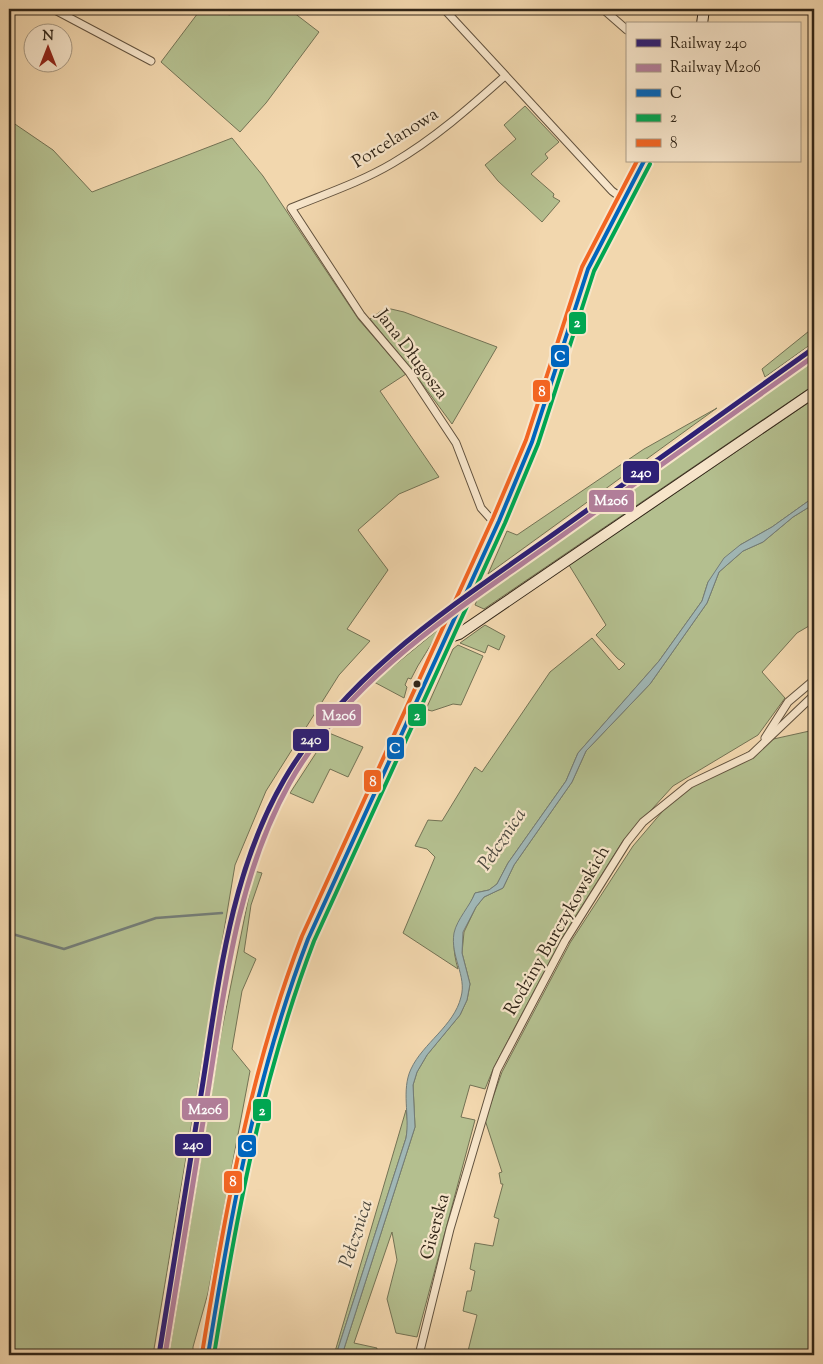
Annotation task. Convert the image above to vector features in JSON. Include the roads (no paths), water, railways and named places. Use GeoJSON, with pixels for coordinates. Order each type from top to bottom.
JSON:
{"type":"FeatureCollection","features":[{"type":"Feature","properties":{"kind":"main road"},"geometry":{"type":"LineString","coordinates":[[702,22],[704,9]]}},
{"type":"Feature","properties":{"kind":"main road"},"geometry":{"type":"LineString","coordinates":[[208,1355],[247,1135],[262,1072],[288,988],[499,521],[532,442],[583,281],[643,162]]}},
{"type":"Feature","properties":{"kind":"main road"},"geometry":{"type":"LineString","coordinates":[[447,638],[459,634],[814,392]]}},
{"type":"Feature","properties":{"kind":"main road"},"geometry":{"type":"LineString","coordinates":[[456,616],[473,620],[484,616]]}},
{"type":"Feature","properties":{"kind":"street"},"geometry":{"type":"LineString","coordinates":[[53,9],[151,62]]}},
{"type":"Feature","properties":{"kind":"street"},"geometry":{"type":"LineString","coordinates":[[444,9],[612,191],[623,199]]}},
{"type":"Feature","properties":{"kind":"street"},"geometry":{"type":"LineString","coordinates":[[603,9],[626,29]]}},
{"type":"Feature","properties":{"kind":"street","name":"Porcelanowa"},"geometry":{"type":"LineString","coordinates":[[290,208],[356,182],[392,164],[447,127],[505,76]]}},
{"type":"Feature","properties":{"kind":"street","name":"Jana Długosza"},"geometry":{"type":"LineString","coordinates":[[290,208],[361,315],[418,386],[456,443],[481,508],[490,518],[499,521]]}},
{"type":"Feature","properties":{"kind":"street","name":"Rodziny Burczykowskich"},"geometry":{"type":"LineString","coordinates":[[762,744],[788,702],[814,680]]}},
{"type":"Feature","properties":{"kind":"street","name":"Rodziny Burczykowskich"},"geometry":{"type":"LineString","coordinates":[[485,1108],[498,1070],[565,941],[627,842],[643,822],[690,784],[750,755],[814,695]]}},
{"type":"Feature","properties":{"kind":"street","name":"Giserska"},"geometry":{"type":"LineString","coordinates":[[419,1355],[450,1229],[485,1108]]}},
{"type":"Feature","properties":{"kind":"water"},"geometry":{"type":"Polygon","coordinates":[[[814,497],[814,504],[793,517],[763,542],[743,551],[719,572],[707,603],[650,684],[586,751],[572,782],[514,865],[503,888],[484,897],[476,907],[463,932],[462,953],[470,984],[467,1000],[460,1015],[427,1055],[417,1072],[413,1085],[415,1127],[342,1355],[336,1355],[406,1138],[408,1077],[416,1060],[452,1017],[461,997],[462,981],[453,941],[454,933],[461,918],[475,893],[489,890],[497,884],[508,863],[566,781],[578,753],[659,661],[702,601],[708,582],[724,558],[740,545],[772,527],[814,497]]]}},
{"type":"Feature","properties":{"kind":"waterway"},"geometry":{"type":"LineString","coordinates":[[9,933],[64,949],[156,918],[222,913]]}},
{"type":"Feature","properties":{"kind":"rail line","name":"240"},"geometry":{"type":"LineString","coordinates":[[159,1355],[215,1005],[230,927],[251,851],[266,815],[284,780],[310,741],[339,705],[407,641],[444,612],[814,348]]}},
{"type":"Feature","properties":{"kind":"rail line","name":"M206"},"geometry":{"type":"LineString","coordinates":[[165,1355],[221,1008],[245,893],[272,819],[289,784],[314,745],[343,710],[375,677],[447,617],[814,356]]}},
{"type":"Feature","properties":{"kind":"water label","name":"Pełcznica"},"geometry":{"type":"Point","coordinates":[503,840]}},
{"type":"Feature","properties":{"kind":"water label","name":"Pełcznica"},"geometry":{"type":"Point","coordinates":[357,1234]}}]}
